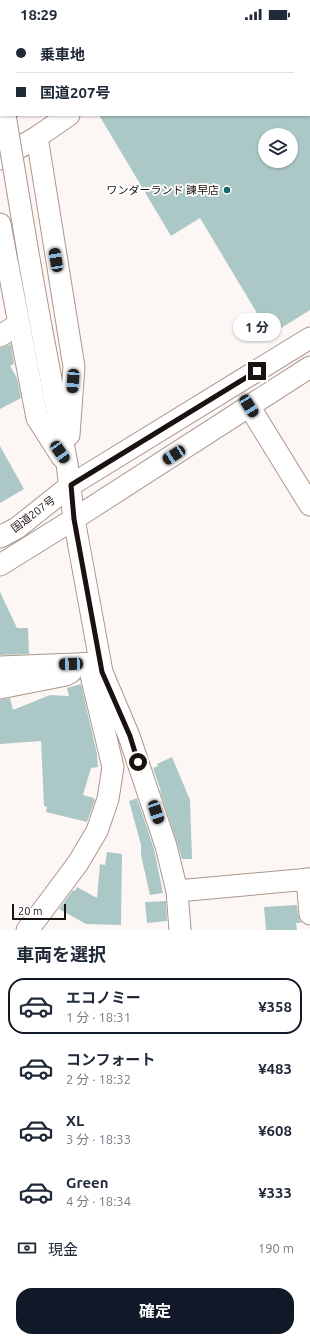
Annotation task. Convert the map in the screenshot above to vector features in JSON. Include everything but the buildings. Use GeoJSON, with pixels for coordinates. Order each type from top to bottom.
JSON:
{"type":"FeatureCollection","features":[{"type":"Feature","properties":{"kind":"street"},"geometry":{"type":"LineString","coordinates":[[5,116],[40,321],[71,485],[74,519],[96,666],[130,736],[152,801],[166,846],[177,891],[180,930]]}},
{"type":"Feature","properties":{"kind":"street"},"geometry":{"type":"LineString","coordinates":[[0,159],[68,116]]}},
{"type":"Feature","properties":{"kind":"street"},"geometry":{"type":"LineString","coordinates":[[36,137],[74,367],[67,464]]}},
{"type":"Feature","properties":{"kind":"street"},"geometry":{"type":"LineString","coordinates":[[0,224],[37,418],[67,464]]}},
{"type":"Feature","properties":{"kind":"street"},"geometry":{"type":"LineString","coordinates":[[0,336],[19,324]]}},
{"type":"Feature","properties":{"kind":"street","name":"国道207号"},"geometry":{"type":"LineString","coordinates":[[0,537],[17,528],[71,485],[310,338]]}},
{"type":"Feature","properties":{"kind":"street"},"geometry":{"type":"LineString","coordinates":[[0,565],[310,367]]}},
{"type":"Feature","properties":{"kind":"street"},"geometry":{"type":"LineString","coordinates":[[249,406],[310,505]]}},
{"type":"Feature","properties":{"kind":"street"},"geometry":{"type":"LineString","coordinates":[[0,667],[96,666]]}},
{"type":"Feature","properties":{"kind":"street"},"geometry":{"type":"LineString","coordinates":[[0,688],[66,675],[96,666]]}},
{"type":"Feature","properties":{"kind":"street"},"geometry":{"type":"LineString","coordinates":[[27,930],[78,863],[96,831],[108,800],[113,767],[91,675],[96,666]]}},
{"type":"Feature","properties":{"kind":"street"},"geometry":{"type":"LineString","coordinates":[[177,891],[308,879],[310,914]]}},
{"type":"Feature","properties":{"kind":"railway"},"geometry":{"type":"LineString","coordinates":[[0,128],[16,116]]}},
{"type":"Feature","properties":{"kind":"place","name":"ワンダーランド 諫早店"},"geometry":{"type":"Point","coordinates":[227,190]}},
{"type":"Feature","properties":{"kind":"route"},"geometry":{"type":"LineString","coordinates":[[138,762],[130,736],[102,672],[74,519],[71,485],[257,371]]}}]}
